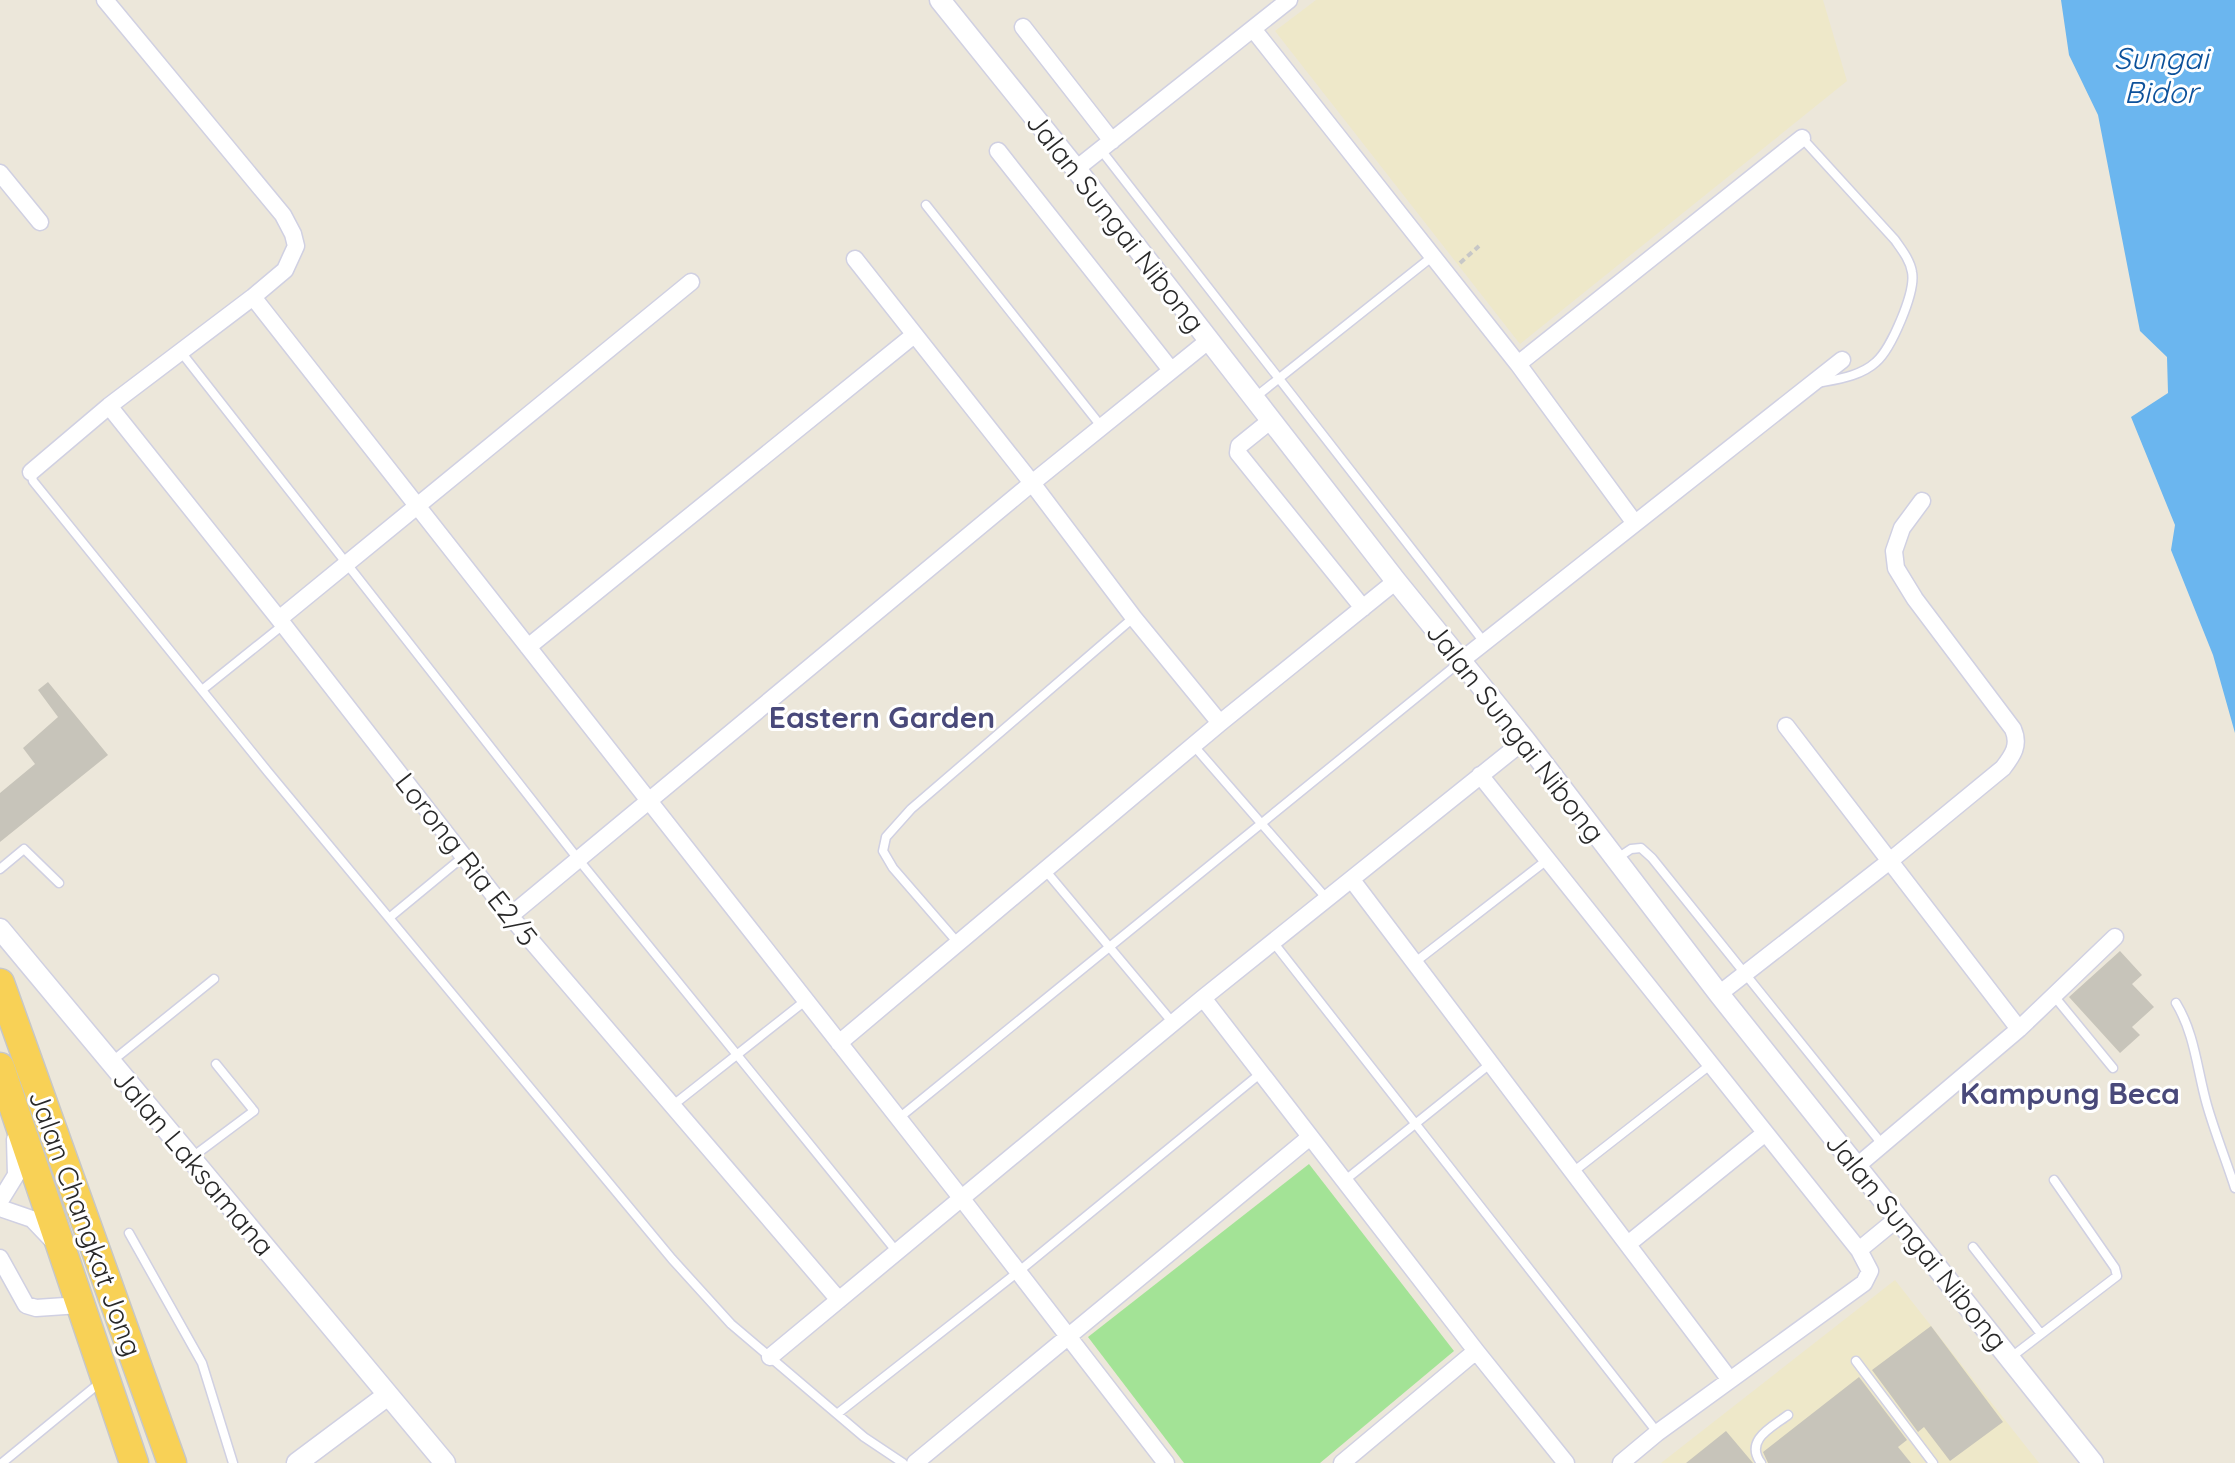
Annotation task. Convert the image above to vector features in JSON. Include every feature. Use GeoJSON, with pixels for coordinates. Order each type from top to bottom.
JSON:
{"type":"FeatureCollection","features":[{"type":"Feature","properties":{"kind":"highway","name":"Jalan Changkat Jong"},"geometry":{"type":"LineString","coordinates":[[0,983],[172,1463]]}},
{"type":"Feature","properties":{"kind":"highway","name":"Jalan Changkat Jong"},"geometry":{"type":"LineString","coordinates":[[0,1067],[133,1460]]}},
{"type":"Feature","properties":{"kind":"highway"},"geometry":{"type":"LineString","coordinates":[[133,1460],[124,1387],[130,1370],[137,1364]]}},
{"type":"Feature","properties":{"kind":"street"},"geometry":{"type":"LineString","coordinates":[[31,472],[109,406],[285,270],[296,246],[283,215],[105,0]]}},
{"type":"Feature","properties":{"kind":"street","name":"Jalan Sungai Nibong"},"geometry":{"type":"LineString","coordinates":[[940,0],[1076,169],[1396,581],[1525,740],[1719,994],[2093,1463]]}},
{"type":"Feature","properties":{"kind":"street"},"geometry":{"type":"LineString","coordinates":[[1076,169],[1289,0]]}},
{"type":"Feature","properties":{"kind":"street"},"geometry":{"type":"LineString","coordinates":[[1023,27],[1106,145]]}},
{"type":"Feature","properties":{"kind":"street"},"geometry":{"type":"LineString","coordinates":[[1253,29],[1518,364],[1634,522]]}},
{"type":"Feature","properties":{"kind":"street"},"geometry":{"type":"LineString","coordinates":[[1518,364],[1802,138]]}},
{"type":"Feature","properties":{"kind":"street"},"geometry":{"type":"LineString","coordinates":[[998,151],[1171,370]]}},
{"type":"Feature","properties":{"kind":"street"},"geometry":{"type":"LineString","coordinates":[[0,173],[40,222]]}},
{"type":"Feature","properties":{"kind":"street"},"geometry":{"type":"LineString","coordinates":[[855,259],[1134,618],[1220,723]]}},
{"type":"Feature","properties":{"kind":"street"},"geometry":{"type":"LineString","coordinates":[[282,622],[346,565],[691,282]]}},
{"type":"Feature","properties":{"kind":"street"},"geometry":{"type":"LineString","coordinates":[[253,297],[899,1118],[1166,1463]]}},
{"type":"Feature","properties":{"kind":"street"},"geometry":{"type":"LineString","coordinates":[[528,647],[914,335]]}},
{"type":"Feature","properties":{"kind":"street"},"geometry":{"type":"LineString","coordinates":[[510,916],[1101,426],[1208,341]]}},
{"type":"Feature","properties":{"kind":"street"},"geometry":{"type":"LineString","coordinates":[[1462,660],[1842,360]]}},
{"type":"Feature","properties":{"kind":"street","name":"Lorong Ria E2/5"},"geometry":{"type":"LineString","coordinates":[[109,406],[282,622],[510,916],[839,1300]]}},
{"type":"Feature","properties":{"kind":"street"},"geometry":{"type":"LineString","coordinates":[[1270,421],[1239,446],[1238,453],[1363,608]]}},
{"type":"Feature","properties":{"kind":"street"},"geometry":{"type":"LineString","coordinates":[[1719,994],[1891,860],[2003,768],[2015,753],[2017,737],[1915,599],[1896,568],[1894,551],[1902,528],[1922,501]]}},
{"type":"Feature","properties":{"kind":"street"},"geometry":{"type":"LineString","coordinates":[[839,1043],[1220,723],[1396,581]]}},
{"type":"Feature","properties":{"kind":"street"},"geometry":{"type":"LineString","coordinates":[[1786,726],[2019,1029]]}},
{"type":"Feature","properties":{"kind":"street"},"geometry":{"type":"LineString","coordinates":[[770,1357],[1203,998],[1525,740]]}},
{"type":"Feature","properties":{"kind":"street"},"geometry":{"type":"LineString","coordinates":[[1480,775],[1859,1250],[1870,1271],[1864,1283],[1657,1433],[1621,1463]]}},
{"type":"Feature","properties":{"kind":"street"},"geometry":{"type":"LineString","coordinates":[[1352,880],[1730,1380]]}},
{"type":"Feature","properties":{"kind":"street","name":"Jalan Laksamana"},"geometry":{"type":"LineString","coordinates":[[0,929],[445,1463]]}},
{"type":"Feature","properties":{"kind":"street"},"geometry":{"type":"LineString","coordinates":[[1857,1166],[2019,1029],[2115,937]]}},
{"type":"Feature","properties":{"kind":"street"},"geometry":{"type":"LineString","coordinates":[[1203,998],[1566,1463]]}},
{"type":"Feature","properties":{"kind":"street"},"geometry":{"type":"LineString","coordinates":[[0,1201],[16,1175],[14,1112]]}},
{"type":"Feature","properties":{"kind":"street"},"geometry":{"type":"LineString","coordinates":[[1628,1244],[1764,1134]]}},
{"type":"Feature","properties":{"kind":"street"},"geometry":{"type":"LineString","coordinates":[[915,1463],[1310,1137]]}},
{"type":"Feature","properties":{"kind":"street"},"geometry":{"type":"LineString","coordinates":[[0,1208],[32,1219],[61,1251]]}},
{"type":"Feature","properties":{"kind":"street"},"geometry":{"type":"LineString","coordinates":[[1859,1250],[1898,1218]]}},
{"type":"Feature","properties":{"kind":"street"},"geometry":{"type":"LineString","coordinates":[[0,1258],[26,1305],[36,1308],[80,1305]]}},
{"type":"Feature","properties":{"kind":"street"},"geometry":{"type":"LineString","coordinates":[[1342,1463],[1476,1351]]}},
{"type":"Feature","properties":{"kind":"street"},"geometry":{"type":"LineString","coordinates":[[297,1463],[388,1395]]}},
{"type":"Feature","properties":{"kind":"lane"},"geometry":{"type":"LineString","coordinates":[[1802,138],[1895,240],[1908,258],[1913,276],[1910,294],[1888,349],[1875,364],[1852,376],[1810,385]]}},
{"type":"Feature","properties":{"kind":"lane"},"geometry":{"type":"LineString","coordinates":[[1106,145],[1279,379],[1484,642]]}},
{"type":"Feature","properties":{"kind":"lane"},"geometry":{"type":"LineString","coordinates":[[926,205],[1101,426]]}},
{"type":"Feature","properties":{"kind":"lane"},"geometry":{"type":"LineString","coordinates":[[1253,399],[1433,256]]}},
{"type":"Feature","properties":{"kind":"lane"},"geometry":{"type":"LineString","coordinates":[[181,352],[578,859],[897,1252]]}},
{"type":"Feature","properties":{"kind":"lane"},"geometry":{"type":"LineString","coordinates":[[31,472],[33,481],[202,690],[672,1259],[731,1324],[837,1414],[903,1463]]}},
{"type":"Feature","properties":{"kind":"lane"},"geometry":{"type":"LineString","coordinates":[[958,943],[893,868],[883,851],[886,837],[911,809],[1134,618]]}},
{"type":"Feature","properties":{"kind":"lane"},"geometry":{"type":"LineString","coordinates":[[202,690],[282,622]]}},
{"type":"Feature","properties":{"kind":"lane"},"geometry":{"type":"LineString","coordinates":[[899,1118],[1462,660]]}},
{"type":"Feature","properties":{"kind":"lane"},"geometry":{"type":"LineString","coordinates":[[1194,746],[1327,899]]}},
{"type":"Feature","properties":{"kind":"lane"},"geometry":{"type":"LineString","coordinates":[[1616,859],[1631,849],[1641,848],[1652,858],[1883,1144]]}},
{"type":"Feature","properties":{"kind":"lane"},"geometry":{"type":"LineString","coordinates":[[0,869],[24,849],[59,883]]}},
{"type":"Feature","properties":{"kind":"lane"},"geometry":{"type":"LineString","coordinates":[[389,918],[464,856]]}},
{"type":"Feature","properties":{"kind":"lane"},"geometry":{"type":"LineString","coordinates":[[1414,963],[1547,860]]}},
{"type":"Feature","properties":{"kind":"lane"},"geometry":{"type":"LineString","coordinates":[[1045,870],[1173,1023]]}},
{"type":"Feature","properties":{"kind":"lane"},"geometry":{"type":"LineString","coordinates":[[1273,942],[1657,1433]]}},
{"type":"Feature","properties":{"kind":"lane"},"geometry":{"type":"LineString","coordinates":[[111,1063],[214,979]]}},
{"type":"Feature","properties":{"kind":"lane"},"geometry":{"type":"LineString","coordinates":[[2054,996],[2113,1068]]}},
{"type":"Feature","properties":{"kind":"lane"},"geometry":{"type":"LineString","coordinates":[[672,1106],[805,1001]]}},
{"type":"Feature","properties":{"kind":"lane"},"geometry":{"type":"LineString","coordinates":[[2176,1003],[2185,1017],[2193,1041],[2207,1104],[2235,1188]]}},
{"type":"Feature","properties":{"kind":"lane"},"geometry":{"type":"LineString","coordinates":[[191,1159],[254,1111],[216,1064]]}},
{"type":"Feature","properties":{"kind":"lane"},"geometry":{"type":"LineString","coordinates":[[1344,1181],[1490,1064]]}},
{"type":"Feature","properties":{"kind":"lane"},"geometry":{"type":"LineString","coordinates":[[1573,1172],[1710,1065]]}},
{"type":"Feature","properties":{"kind":"lane"},"geometry":{"type":"LineString","coordinates":[[837,1414],[1018,1272],[1261,1073]]}},
{"type":"Feature","properties":{"kind":"lane"},"geometry":{"type":"LineString","coordinates":[[2010,1358],[2117,1276],[2115,1268],[2054,1180]]}},
{"type":"Feature","properties":{"kind":"lane"},"geometry":{"type":"LineString","coordinates":[[129,1233],[202,1363],[233,1463]]}},
{"type":"Feature","properties":{"kind":"lane"},"geometry":{"type":"LineString","coordinates":[[1973,1247],[2041,1334]]}},
{"type":"Feature","properties":{"kind":"lane"},"geometry":{"type":"LineString","coordinates":[[1856,1361],[1933,1463]]}},
{"type":"Feature","properties":{"kind":"lane"},"geometry":{"type":"LineString","coordinates":[[2,1463],[106,1378]]}},
{"type":"Feature","properties":{"kind":"lane"},"geometry":{"type":"LineString","coordinates":[[1761,1463],[1755,1456],[1755,1445],[1761,1434],[1788,1415]]}},
{"type":"Feature","properties":{"kind":"path"},"geometry":{"type":"LineString","coordinates":[[1447,274],[1479,246]]}},
{"type":"Feature","properties":{"kind":"shaded area"},"geometry":{"type":"Polygon","coordinates":[[[1316,0],[1823,0],[1847,81],[1520,344],[1275,31],[1316,0]]]}},
{"type":"Feature","properties":{"kind":"shaded area"},"geometry":{"type":"Polygon","coordinates":[[[1895,1280],[2039,1463],[1661,1463],[1895,1280]]]}},
{"type":"Feature","properties":{"kind":"green space"},"geometry":{"type":"Polygon","coordinates":[[[1309,1164],[1454,1351],[1320,1463],[1184,1463],[1088,1337],[1309,1164]]]}},
{"type":"Feature","properties":{"kind":"water","name":"Sungai Bidor"},"geometry":{"type":"Polygon","coordinates":[[[2061,0],[2235,0],[2235,733],[2213,655],[2171,550],[2175,525],[2131,417],[2168,393],[2167,357],[2140,331],[2098,115],[2069,55],[2061,0]]]}},
{"type":"Feature","properties":{"kind":"building"},"geometry":{"type":"Polygon","coordinates":[[[48,682],[108,755],[0,842],[0,793],[35,764],[23,748],[58,717],[38,690],[48,682]]]}},
{"type":"Feature","properties":{"kind":"building"},"geometry":{"type":"Polygon","coordinates":[[[2120,951],[2142,975],[2132,984],[2154,1007],[2132,1027],[2140,1035],[2120,1053],[2069,997],[2120,951]]]}},
{"type":"Feature","properties":{"kind":"building"},"geometry":{"type":"Polygon","coordinates":[[[1931,1326],[2003,1422],[1950,1461],[1924,1427],[1918,1432],[1872,1370],[1931,1326]]]}},
{"type":"Feature","properties":{"kind":"building"},"geometry":{"type":"Polygon","coordinates":[[[1859,1377],[1907,1440],[1898,1447],[1911,1463],[1768,1463],[1763,1452],[1859,1377]]]}},
{"type":"Feature","properties":{"kind":"building"},"geometry":{"type":"Polygon","coordinates":[[[1726,1431],[1753,1463],[1686,1463],[1726,1431]]]}},
{"type":"Feature","properties":{"kind":"district","name":"Eastern Garden"},"geometry":{"type":"Point","coordinates":[882,717]}},
{"type":"Feature","properties":{"kind":"district","name":"Kampung Beca"},"geometry":{"type":"Point","coordinates":[2070,1093]}}]}
